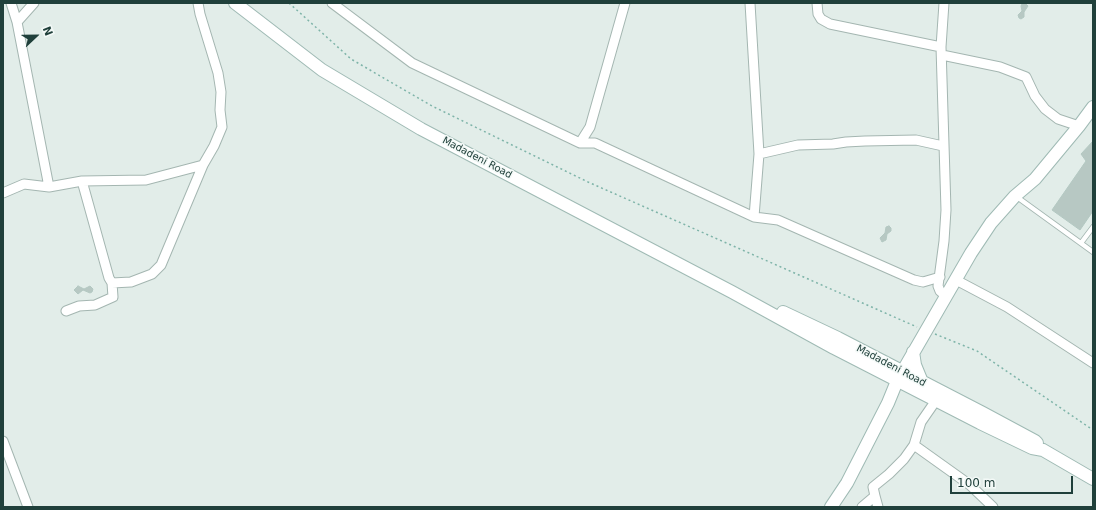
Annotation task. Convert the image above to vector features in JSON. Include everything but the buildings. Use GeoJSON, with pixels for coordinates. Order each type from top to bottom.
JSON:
{"type":"FeatureCollection","features":[{"type":"Feature","properties":{"kind":"street"},"geometry":{"type":"LineString","coordinates":[[11,3],[17,22],[49,187]]}},
{"type":"Feature","properties":{"kind":"street"},"geometry":{"type":"LineString","coordinates":[[17,22],[34,3]]}},
{"type":"Feature","properties":{"kind":"street"},"geometry":{"type":"LineString","coordinates":[[112,283],[131,282],[152,274],[161,265],[203,165],[214,146],[222,127],[220,110],[221,92],[218,73],[198,3]]}},
{"type":"Feature","properties":{"kind":"street","name":"Madadeni Road"},"geometry":{"type":"LineString","coordinates":[[235,3],[322,70],[421,129],[732,292],[834,348],[900,376],[1035,441],[1043,450],[1093,479]]}},
{"type":"Feature","properties":{"kind":"street"},"geometry":{"type":"LineString","coordinates":[[332,3],[412,64],[580,142],[595,143],[754,217],[778,220],[914,280],[923,282],[940,277]]}},
{"type":"Feature","properties":{"kind":"street"},"geometry":{"type":"LineString","coordinates":[[580,142],[590,127],[625,3]]}},
{"type":"Feature","properties":{"kind":"street"},"geometry":{"type":"LineString","coordinates":[[750,3],[759,154],[754,217]]}},
{"type":"Feature","properties":{"kind":"street"},"geometry":{"type":"LineString","coordinates":[[817,3],[818,14],[821,19],[830,24],[942,51],[1000,67],[1026,77],[1038,101],[1045,109],[1058,118],[1079,126]]}},
{"type":"Feature","properties":{"kind":"street"},"geometry":{"type":"LineString","coordinates":[[944,3],[942,51],[946,210],[944,241],[938,286],[940,291],[946,296]]}},
{"type":"Feature","properties":{"kind":"street"},"geometry":{"type":"LineString","coordinates":[[831,507],[847,483],[913,352],[971,253],[991,223],[1015,196],[1035,179],[1079,126],[1093,106]]}},
{"type":"Feature","properties":{"kind":"street"},"geometry":{"type":"LineString","coordinates":[[590,127],[595,143]]}},
{"type":"Feature","properties":{"kind":"street"},"geometry":{"type":"LineString","coordinates":[[759,154],[798,145],[865,141],[916,140],[944,146]]}},
{"type":"Feature","properties":{"kind":"street"},"geometry":{"type":"LineString","coordinates":[[3,192],[24,184],[49,187],[82,181],[146,180],[203,165]]}},
{"type":"Feature","properties":{"kind":"street"},"geometry":{"type":"LineString","coordinates":[[66,311],[79,306],[95,305],[113,297],[112,283],[109,278],[82,181]]}},
{"type":"Feature","properties":{"kind":"street"},"geometry":{"type":"LineString","coordinates":[[956,280],[1007,307],[1093,364]]}},
{"type":"Feature","properties":{"kind":"street"},"geometry":{"type":"LineString","coordinates":[[913,352],[915,365],[922,382]]}},
{"type":"Feature","properties":{"kind":"street","name":"Madadeni Road"},"geometry":{"type":"LineString","coordinates":[[900,376],[922,382],[939,396]]}},
{"type":"Feature","properties":{"kind":"street"},"geometry":{"type":"LineString","coordinates":[[878,507],[873,487],[897,467],[914,445],[921,422],[939,396]]}},
{"type":"Feature","properties":{"kind":"street"},"geometry":{"type":"LineString","coordinates":[[3,443],[28,507]]}},
{"type":"Feature","properties":{"kind":"street"},"geometry":{"type":"LineString","coordinates":[[914,445],[970,485],[993,507]]}},
{"type":"Feature","properties":{"kind":"street"},"geometry":{"type":"LineString","coordinates":[[862,507],[875,496]]}},
{"type":"Feature","properties":{"kind":"lane"},"geometry":{"type":"LineString","coordinates":[[1015,196],[1093,252]]}},
{"type":"Feature","properties":{"kind":"lane"},"geometry":{"type":"LineString","coordinates":[[1080,243],[1093,227]]}},
{"type":"Feature","properties":{"kind":"path"},"geometry":{"type":"LineString","coordinates":[[289,3],[351,59],[432,106],[588,182],[926,331],[977,351],[1093,430]]}}]}
